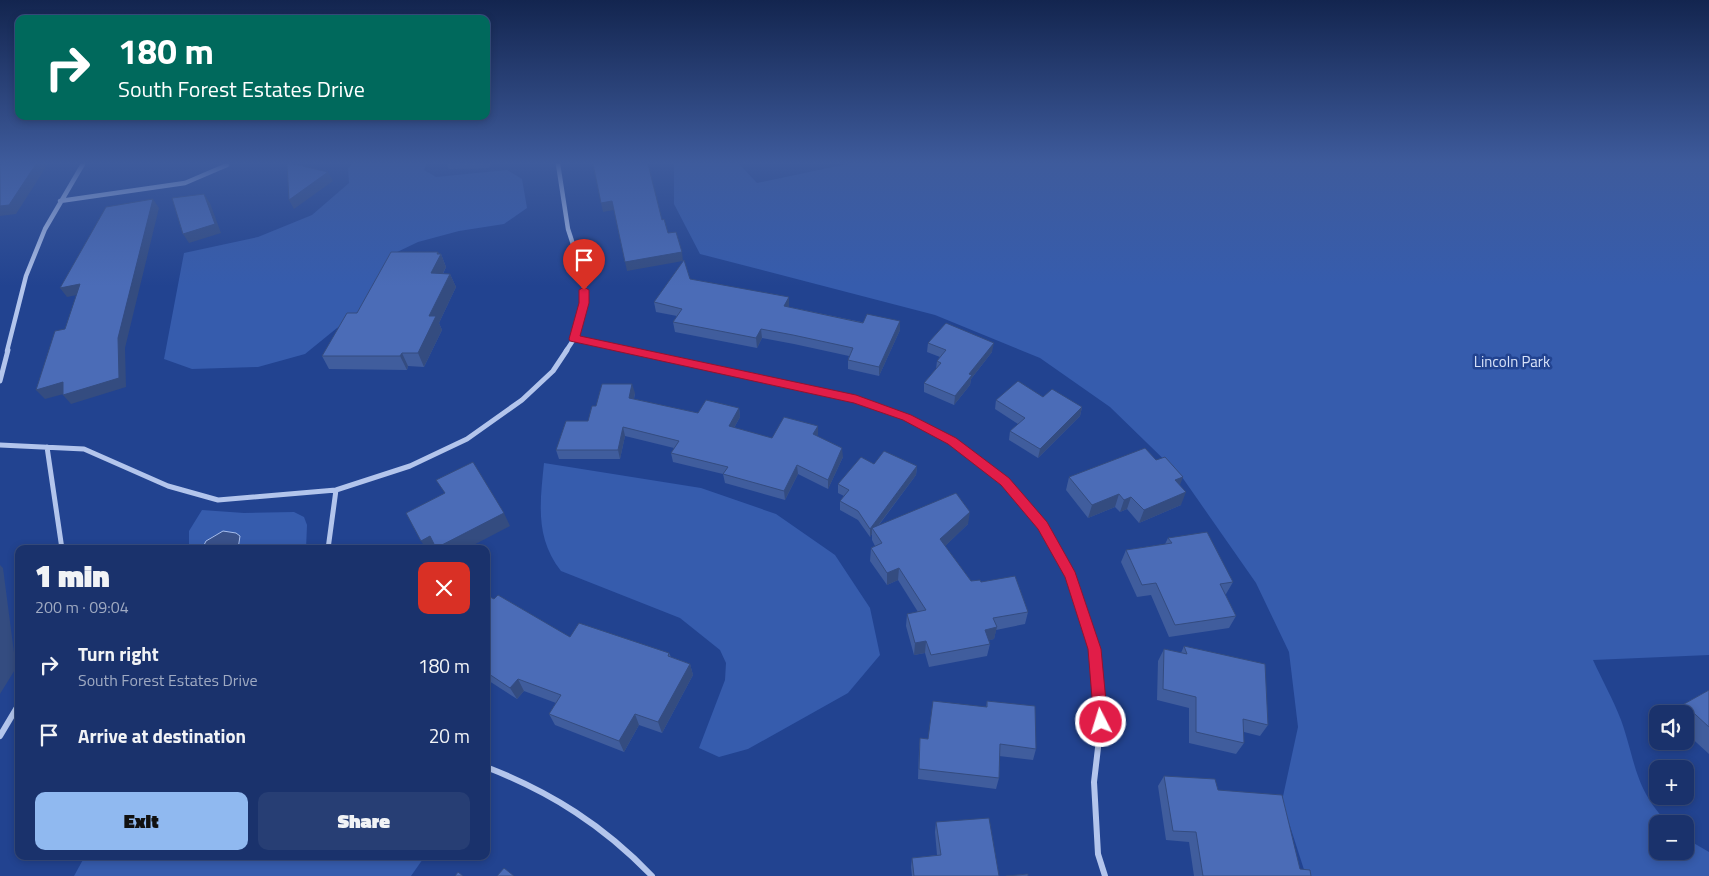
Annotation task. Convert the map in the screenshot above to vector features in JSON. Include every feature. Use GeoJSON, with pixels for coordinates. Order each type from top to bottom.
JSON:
{"type":"FeatureCollection","features":[{"type":"Feature","properties":{"kind":"street"},"geometry":{"type":"LineString","coordinates":[[0,381],[26,276],[45,229],[58,205]]}},
{"type":"Feature","properties":{"kind":"street"},"geometry":{"type":"LineString","coordinates":[[0,445],[84,450],[168,486],[218,500],[336,490],[410,466],[467,439],[522,400],[553,371],[574,339],[584,303],[584,278],[568,229],[564,205]]}},
{"type":"Feature","properties":{"kind":"street"},"geometry":{"type":"LineString","coordinates":[[574,339],[856,399],[907,418],[952,441],[1005,481],[1042,525],[1071,576],[1094,649],[1101,722],[1094,782],[1098,854],[1104,876]]}},
{"type":"Feature","properties":{"kind":"street"},"geometry":{"type":"LineString","coordinates":[[47,447],[61,545]]}},
{"type":"Feature","properties":{"kind":"street"},"geometry":{"type":"LineString","coordinates":[[329,545],[336,490]]}},
{"type":"Feature","properties":{"kind":"street"},"geometry":{"type":"LineString","coordinates":[[0,736],[15,711]]}},
{"type":"Feature","properties":{"kind":"street"},"geometry":{"type":"LineString","coordinates":[[490,768],[519,779],[576,809],[624,846],[652,876]]}},
{"type":"Feature","properties":{"kind":"green space"},"geometry":{"type":"Polygon","coordinates":[[[324,205],[526,205],[527,208],[504,224],[459,231],[418,242],[393,254],[358,315],[337,328],[305,354],[258,367],[192,369],[164,359],[184,253],[258,237],[312,215],[324,205]]]}},
{"type":"Feature","properties":{"kind":"green space","name":"Lincoln Park"},"geometry":{"type":"Polygon","coordinates":[[[674,205],[1709,205],[1709,655],[1593,660],[1621,720],[1642,787],[1649,799],[1649,805],[1654,805],[1661,815],[1649,815],[1649,860],[1694,860],[1694,843],[1709,852],[1709,876],[1306,876],[1282,801],[1298,727],[1289,652],[1256,583],[1182,477],[1110,407],[1040,358],[935,315],[700,254],[674,205]]]}},
{"type":"Feature","properties":{"kind":"green space"},"geometry":{"type":"Polygon","coordinates":[[[544,463],[701,488],[776,514],[835,555],[870,608],[880,655],[848,693],[748,749],[719,757],[699,748],[725,680],[726,663],[720,650],[680,618],[561,571],[553,559],[543,533],[541,492],[544,463]]]}},
{"type":"Feature","properties":{"kind":"green space"},"geometry":{"type":"Polygon","coordinates":[[[202,510],[244,513],[294,512],[304,517],[307,525],[306,545],[238,545],[239,536],[236,533],[226,532],[212,537],[204,545],[189,545],[189,531],[202,510]]]}},
{"type":"Feature","properties":{"kind":"green space"},"geometry":{"type":"Polygon","coordinates":[[[83,860],[422,860],[411,876],[74,876],[83,860]]]}},
{"type":"Feature","properties":{"kind":"shaded area"},"geometry":{"type":"Polygon","coordinates":[[[223,531],[236,533],[240,536],[239,545],[204,545],[206,541],[223,531]]]}},
{"type":"Feature","properties":{"kind":"building"},"geometry":{"type":"Polygon","coordinates":[[[118,205],[152,205],[118,338],[119,378],[63,395],[63,382],[36,390],[55,331],[65,329],[80,284],[60,288],[106,207],[118,205]]]}},
{"type":"Feature","properties":{"kind":"building"},"geometry":{"type":"Polygon","coordinates":[[[174,205],[208,205],[215,224],[183,234],[174,205]]]}},
{"type":"Feature","properties":{"kind":"building"},"geometry":{"type":"Polygon","coordinates":[[[613,205],[658,205],[668,233],[676,232],[682,252],[625,262],[613,205]]]}},
{"type":"Feature","properties":{"kind":"building"},"geometry":{"type":"Polygon","coordinates":[[[391,252],[438,252],[437,254],[441,254],[431,273],[450,274],[429,316],[436,316],[418,353],[402,353],[400,356],[322,356],[347,313],[357,313],[391,252]]]}},
{"type":"Feature","properties":{"kind":"building"},"geometry":{"type":"Polygon","coordinates":[[[684,260],[690,279],[789,297],[784,306],[863,323],[867,314],[900,321],[879,367],[848,360],[853,348],[761,329],[756,338],[673,322],[682,309],[654,302],[684,260]]]}},
{"type":"Feature","properties":{"kind":"building"},"geometry":{"type":"Polygon","coordinates":[[[946,323],[994,343],[969,374],[972,375],[955,396],[924,383],[941,363],[937,361],[946,350],[928,343],[946,323]]]}},
{"type":"Feature","properties":{"kind":"building"},"geometry":{"type":"Polygon","coordinates":[[[1018,381],[1043,397],[1052,389],[1082,407],[1040,449],[1010,431],[1025,418],[996,400],[1018,381]]]}},
{"type":"Feature","properties":{"kind":"building"},"geometry":{"type":"Polygon","coordinates":[[[602,384],[632,384],[629,398],[698,413],[706,400],[739,408],[729,426],[772,438],[784,417],[818,426],[813,434],[842,448],[828,480],[797,465],[784,491],[723,474],[728,467],[671,453],[679,441],[623,427],[618,450],[556,450],[566,421],[588,421],[592,406],[596,406],[602,384]]]}},
{"type":"Feature","properties":{"kind":"building"},"geometry":{"type":"Polygon","coordinates":[[[1145,448],[1156,460],[1165,457],[1183,477],[1175,480],[1186,492],[1144,510],[1131,497],[1124,500],[1119,494],[1092,505],[1069,477],[1145,448]]]}},
{"type":"Feature","properties":{"kind":"building"},"geometry":{"type":"Polygon","coordinates":[[[884,451],[917,466],[870,529],[858,511],[840,501],[849,490],[838,484],[861,457],[874,464],[884,451]]]}},
{"type":"Feature","properties":{"kind":"building"},"geometry":{"type":"Polygon","coordinates":[[[473,462],[504,513],[442,545],[434,545],[430,536],[421,541],[406,513],[445,493],[436,480],[473,462]]]}},
{"type":"Feature","properties":{"kind":"building"},"geometry":{"type":"Polygon","coordinates":[[[956,493],[970,512],[940,539],[971,581],[980,580],[981,582],[1015,576],[1028,612],[993,618],[997,627],[985,630],[990,644],[931,655],[926,641],[915,643],[907,614],[926,610],[899,568],[887,573],[871,548],[882,543],[872,528],[956,493]]]}},
{"type":"Feature","properties":{"kind":"building"},"geometry":{"type":"Polygon","coordinates":[[[1207,532],[1233,582],[1220,584],[1236,616],[1175,625],[1156,583],[1142,585],[1126,550],[1172,543],[1168,538],[1207,532]]]}},
{"type":"Feature","properties":{"kind":"building"},"geometry":{"type":"Polygon","coordinates":[[[498,595],[570,637],[579,623],[669,653],[668,656],[690,664],[658,722],[635,714],[619,741],[549,714],[561,695],[518,679],[510,688],[490,675],[490,597],[494,599],[498,595]]]}},
{"type":"Feature","properties":{"kind":"building"},"geometry":{"type":"Polygon","coordinates":[[[1184,646],[1265,664],[1268,725],[1243,719],[1244,743],[1196,732],[1196,697],[1163,689],[1164,649],[1187,654],[1184,646]]]}},
{"type":"Feature","properties":{"kind":"building"},"geometry":{"type":"Polygon","coordinates":[[[1709,690],[1709,727],[1694,713],[1694,705],[1684,704],[1709,690]]]}},
{"type":"Feature","properties":{"kind":"building"},"geometry":{"type":"Polygon","coordinates":[[[933,701],[987,707],[987,701],[1035,706],[1036,749],[1000,744],[999,778],[919,769],[920,738],[928,739],[933,701]]]}},
{"type":"Feature","properties":{"kind":"building"},"geometry":{"type":"Polygon","coordinates":[[[1164,776],[1215,779],[1218,790],[1282,795],[1300,869],[1310,870],[1311,876],[1203,876],[1196,832],[1173,831],[1164,776]]]}},
{"type":"Feature","properties":{"kind":"building"},"geometry":{"type":"Polygon","coordinates":[[[989,818],[999,876],[914,876],[912,858],[941,855],[936,822],[989,818]]]}},
{"type":"Feature","properties":{"kind":"building"},"geometry":{"type":"Polygon","coordinates":[[[504,868],[514,876],[497,876],[504,868]]]}},
{"type":"Feature","properties":{"kind":"building"},"geometry":{"type":"Polygon","coordinates":[[[458,872],[463,876],[455,876],[458,872]]]}},
{"type":"Feature","properties":{"kind":"building"},"geometry":{"type":"Polygon","coordinates":[[[1028,874],[1028,876],[1006,876],[1028,874]]]}},
{"type":"Feature","properties":{"kind":"route"},"geometry":{"type":"LineString","coordinates":[[584,290],[584,303],[574,339],[856,399],[907,418],[952,441],[1005,481],[1042,525],[1071,576],[1094,649],[1101,722]]}}]}
